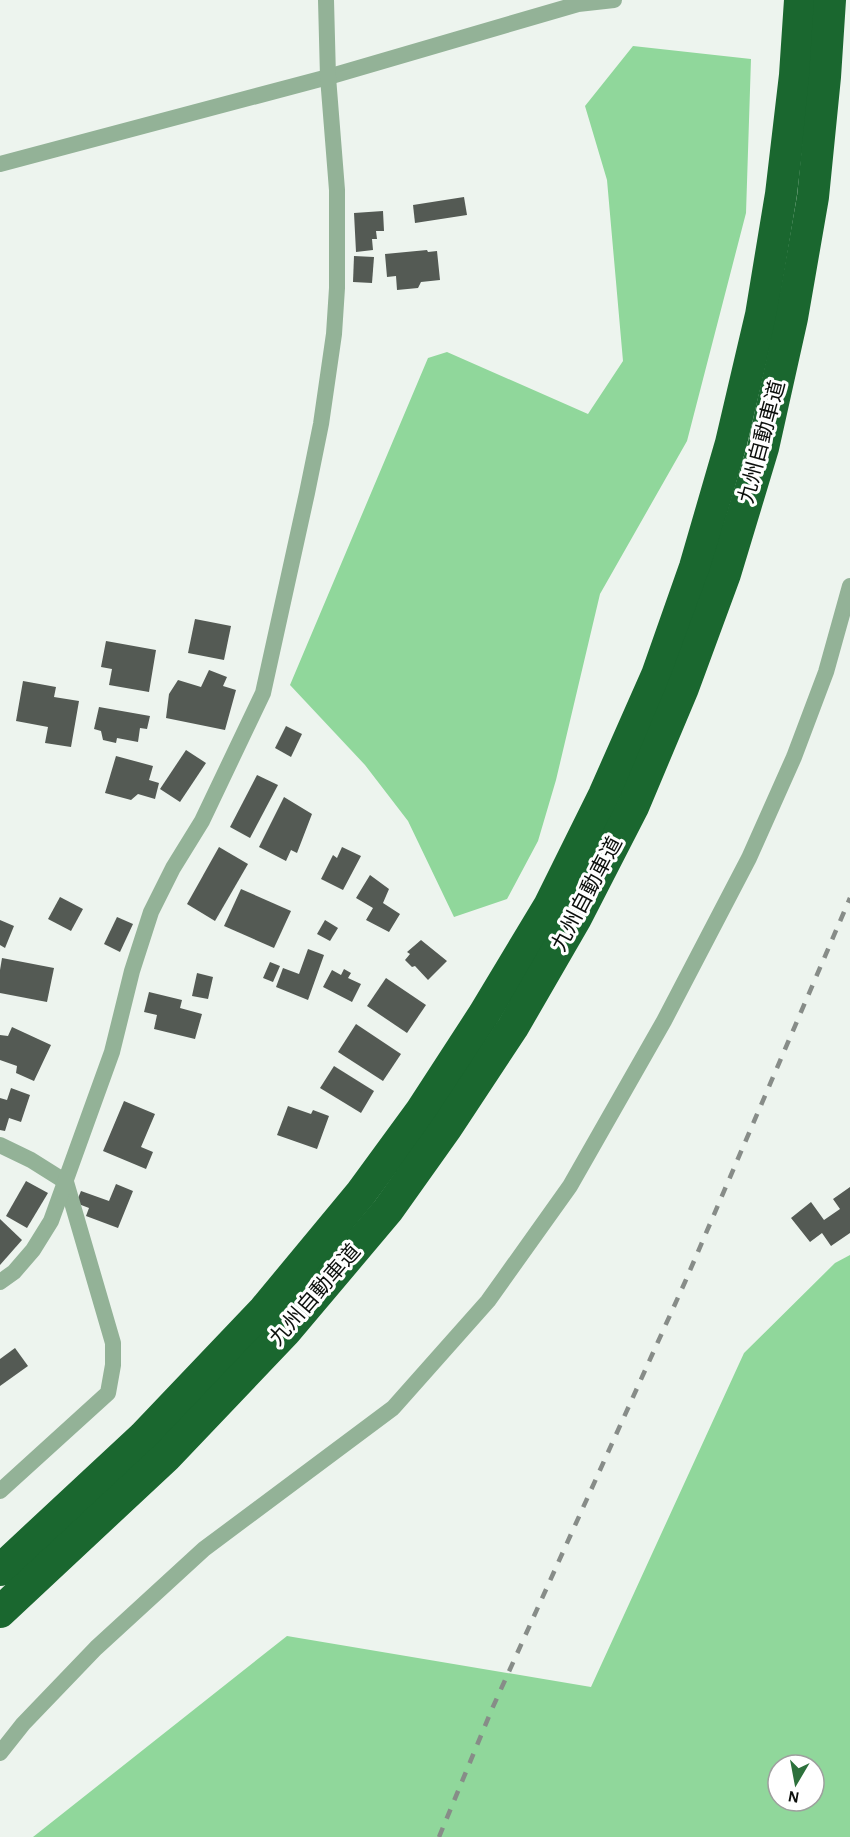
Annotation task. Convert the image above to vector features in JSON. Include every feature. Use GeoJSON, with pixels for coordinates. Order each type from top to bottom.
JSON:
{"type":"FeatureCollection","features":[{"type":"Feature","properties":{"kind":"highway","name":"九州自動車道"},"geometry":{"type":"LineString","coordinates":[[0,1570],[143,1437],[264,1310],[346,1211],[421,1111],[484,1014],[549,906],[604,795],[657,675],[695,567],[731,443],[761,315],[781,194],[795,75],[800,0]]}},
{"type":"Feature","properties":{"kind":"highway","name":"九州自動車道"},"geometry":{"type":"LineString","coordinates":[[0,1612],[167,1456],[286,1331],[388,1210],[447,1127],[513,1027],[576,918],[633,807],[683,688],[725,574],[763,448],[792,318],[813,197],[830,0]]}},
{"type":"Feature","properties":{"kind":"street"},"geometry":{"type":"LineString","coordinates":[[0,1282],[14,1272],[33,1250],[51,1221],[112,1052],[132,971],[151,912],[173,868],[202,821],[263,693],[310,482],[334,334],[337,288],[337,190],[328,77],[326,0]]}},
{"type":"Feature","properties":{"kind":"street"},"geometry":{"type":"LineString","coordinates":[[0,164],[328,77],[578,4],[614,0]]}},
{"type":"Feature","properties":{"kind":"street"},"geometry":{"type":"LineString","coordinates":[[0,1753],[23,1724],[96,1648],[204,1549],[393,1408],[488,1301],[570,1186],[664,1021],[749,858],[794,757],[826,672],[850,586]]}},
{"type":"Feature","properties":{"kind":"street"},"geometry":{"type":"LineString","coordinates":[[0,1145],[31,1160],[66,1182],[113,1343],[113,1365],[108,1393],[0,1491]]}},
{"type":"Feature","properties":{"kind":"green space"},"geometry":{"type":"Polygon","coordinates":[[[633,46],[751,59],[746,213],[687,441],[600,594],[556,780],[538,841],[507,899],[454,917],[408,821],[365,765],[290,685],[428,358],[447,352],[588,414],[623,361],[607,180],[585,106],[633,46]]]}},
{"type":"Feature","properties":{"kind":"green space"},"geometry":{"type":"Polygon","coordinates":[[[850,1255],[850,1837],[33,1837],[287,1636],[591,1687],[744,1353],[835,1263],[850,1255]]]}},
{"type":"Feature","properties":{"kind":"building"},"geometry":{"type":"Polygon","coordinates":[[[464,197],[467,215],[415,223],[413,205],[464,197]]]}},
{"type":"Feature","properties":{"kind":"building"},"geometry":{"type":"Polygon","coordinates":[[[383,211],[384,231],[376,231],[377,239],[372,239],[373,250],[356,252],[354,213],[383,211]]]}},
{"type":"Feature","properties":{"kind":"building"},"geometry":{"type":"Polygon","coordinates":[[[427,250],[428,252],[437,251],[440,280],[421,282],[418,288],[397,290],[396,276],[387,277],[385,254],[427,250]]]}},
{"type":"Feature","properties":{"kind":"building"},"geometry":{"type":"Polygon","coordinates":[[[354,256],[374,257],[372,283],[353,282],[354,256]]]}},
{"type":"Feature","properties":{"kind":"building"},"geometry":{"type":"Polygon","coordinates":[[[195,619],[231,626],[224,660],[188,653],[195,619]]]}},
{"type":"Feature","properties":{"kind":"building"},"geometry":{"type":"Polygon","coordinates":[[[106,641],[156,650],[149,692],[109,685],[112,669],[101,667],[106,641]]]}},
{"type":"Feature","properties":{"kind":"building"},"geometry":{"type":"Polygon","coordinates":[[[209,670],[227,677],[223,686],[236,690],[225,730],[166,718],[169,694],[178,680],[201,687],[209,670]]]}},
{"type":"Feature","properties":{"kind":"building"},"geometry":{"type":"Polygon","coordinates":[[[23,681],[56,687],[54,697],[79,701],[71,747],[45,743],[48,727],[16,721],[23,681]]]}},
{"type":"Feature","properties":{"kind":"building"},"geometry":{"type":"Polygon","coordinates":[[[99,707],[150,716],[147,729],[140,728],[138,742],[117,738],[116,743],[103,740],[101,731],[94,729],[99,707]]]}},
{"type":"Feature","properties":{"kind":"building"},"geometry":{"type":"Polygon","coordinates":[[[286,726],[302,734],[291,757],[275,748],[286,726]]]}},
{"type":"Feature","properties":{"kind":"building"},"geometry":{"type":"Polygon","coordinates":[[[186,750],[206,763],[180,802],[160,789],[186,750]]]}},
{"type":"Feature","properties":{"kind":"building"},"geometry":{"type":"Polygon","coordinates":[[[116,756],[153,766],[149,780],[159,783],[155,799],[138,794],[131,800],[105,793],[116,756]]]}},
{"type":"Feature","properties":{"kind":"building"},"geometry":{"type":"Polygon","coordinates":[[[257,775],[278,785],[250,838],[230,827],[257,775]]]}},
{"type":"Feature","properties":{"kind":"building"},"geometry":{"type":"Polygon","coordinates":[[[284,797],[312,814],[297,853],[291,850],[286,861],[259,847],[284,797]]]}},
{"type":"Feature","properties":{"kind":"building"},"geometry":{"type":"Polygon","coordinates":[[[219,847],[248,864],[215,921],[187,904],[219,847]]]}},
{"type":"Feature","properties":{"kind":"building"},"geometry":{"type":"Polygon","coordinates":[[[342,847],[361,856],[343,890],[321,879],[333,855],[337,858],[342,847]]]}},
{"type":"Feature","properties":{"kind":"building"},"geometry":{"type":"Polygon","coordinates":[[[370,875],[389,889],[383,903],[400,914],[389,932],[366,920],[373,908],[356,898],[370,875]]]}},
{"type":"Feature","properties":{"kind":"building"},"geometry":{"type":"Polygon","coordinates":[[[241,889],[291,911],[274,948],[224,926],[241,889]]]}},
{"type":"Feature","properties":{"kind":"building"},"geometry":{"type":"Polygon","coordinates":[[[60,897],[83,909],[71,931],[48,919],[60,897]]]}},
{"type":"Feature","properties":{"kind":"building"},"geometry":{"type":"Polygon","coordinates":[[[117,917],[133,924],[120,952],[104,944],[117,917]]]}},
{"type":"Feature","properties":{"kind":"building"},"geometry":{"type":"Polygon","coordinates":[[[0,920],[14,926],[5,948],[0,945],[0,920]]]}},
{"type":"Feature","properties":{"kind":"building"},"geometry":{"type":"Polygon","coordinates":[[[325,920],[338,928],[330,941],[317,934],[325,920]]]}},
{"type":"Feature","properties":{"kind":"building"},"geometry":{"type":"Polygon","coordinates":[[[421,940],[447,961],[428,980],[415,966],[412,967],[405,960],[410,954],[407,952],[421,940]]]}},
{"type":"Feature","properties":{"kind":"building"},"geometry":{"type":"Polygon","coordinates":[[[308,949],[324,955],[308,1000],[276,987],[283,968],[299,974],[308,949]]]}},
{"type":"Feature","properties":{"kind":"building"},"geometry":{"type":"Polygon","coordinates":[[[2,958],[54,968],[47,1002],[0,993],[2,958]]]}},
{"type":"Feature","properties":{"kind":"building"},"geometry":{"type":"Polygon","coordinates":[[[270,962],[280,966],[273,982],[263,978],[270,962]]]}},
{"type":"Feature","properties":{"kind":"building"},"geometry":{"type":"Polygon","coordinates":[[[344,969],[351,973],[348,978],[361,984],[352,1002],[323,987],[332,970],[341,975],[344,969]]]}},
{"type":"Feature","properties":{"kind":"building"},"geometry":{"type":"Polygon","coordinates":[[[197,973],[213,977],[208,999],[192,996],[197,973]]]}},
{"type":"Feature","properties":{"kind":"building"},"geometry":{"type":"Polygon","coordinates":[[[386,978],[426,1005],[407,1033],[367,1006],[386,978]]]}},
{"type":"Feature","properties":{"kind":"building"},"geometry":{"type":"Polygon","coordinates":[[[149,992],[182,1000],[180,1008],[202,1014],[195,1039],[154,1029],[157,1015],[144,1012],[149,992]]]}},
{"type":"Feature","properties":{"kind":"building"},"geometry":{"type":"Polygon","coordinates":[[[356,1024],[401,1054],[383,1081],[338,1052],[356,1024]]]}},
{"type":"Feature","properties":{"kind":"building"},"geometry":{"type":"Polygon","coordinates":[[[12,1027],[51,1045],[34,1081],[16,1073],[17,1066],[0,1060],[0,1035],[8,1036],[12,1027]]]}},
{"type":"Feature","properties":{"kind":"building"},"geometry":{"type":"Polygon","coordinates":[[[334,1066],[374,1091],[361,1113],[320,1088],[334,1066]]]}},
{"type":"Feature","properties":{"kind":"building"},"geometry":{"type":"Polygon","coordinates":[[[11,1088],[30,1095],[21,1122],[9,1118],[5,1131],[0,1130],[0,1098],[7,1100],[11,1088]]]}},
{"type":"Feature","properties":{"kind":"building"},"geometry":{"type":"Polygon","coordinates":[[[124,1101],[155,1114],[141,1147],[153,1152],[146,1169],[103,1151],[124,1101]]]}},
{"type":"Feature","properties":{"kind":"building"},"geometry":{"type":"Polygon","coordinates":[[[288,1106],[311,1114],[313,1110],[329,1116],[317,1149],[277,1135],[288,1106]]]}},
{"type":"Feature","properties":{"kind":"building"},"geometry":{"type":"Polygon","coordinates":[[[26,1181],[48,1193],[27,1228],[6,1216],[26,1181]]]}},
{"type":"Feature","properties":{"kind":"building"},"geometry":{"type":"Polygon","coordinates":[[[116,1184],[133,1191],[118,1228],[86,1216],[89,1208],[76,1203],[81,1191],[109,1201],[116,1184]]]}},
{"type":"Feature","properties":{"kind":"building"},"geometry":{"type":"Polygon","coordinates":[[[850,1187],[850,1233],[831,1246],[822,1233],[810,1242],[791,1218],[811,1202],[824,1220],[840,1209],[833,1199],[850,1187]]]}},
{"type":"Feature","properties":{"kind":"building"},"geometry":{"type":"Polygon","coordinates":[[[0,1219],[22,1240],[0,1265],[0,1219]]]}},
{"type":"Feature","properties":{"kind":"building"},"geometry":{"type":"Polygon","coordinates":[[[15,1348],[28,1366],[0,1386],[0,1359],[15,1348]]]}},
{"type":"Feature","properties":{"kind":"railway"},"geometry":{"type":"LineString","coordinates":[[439,1837],[492,1709],[685,1282],[850,898]]}}]}
